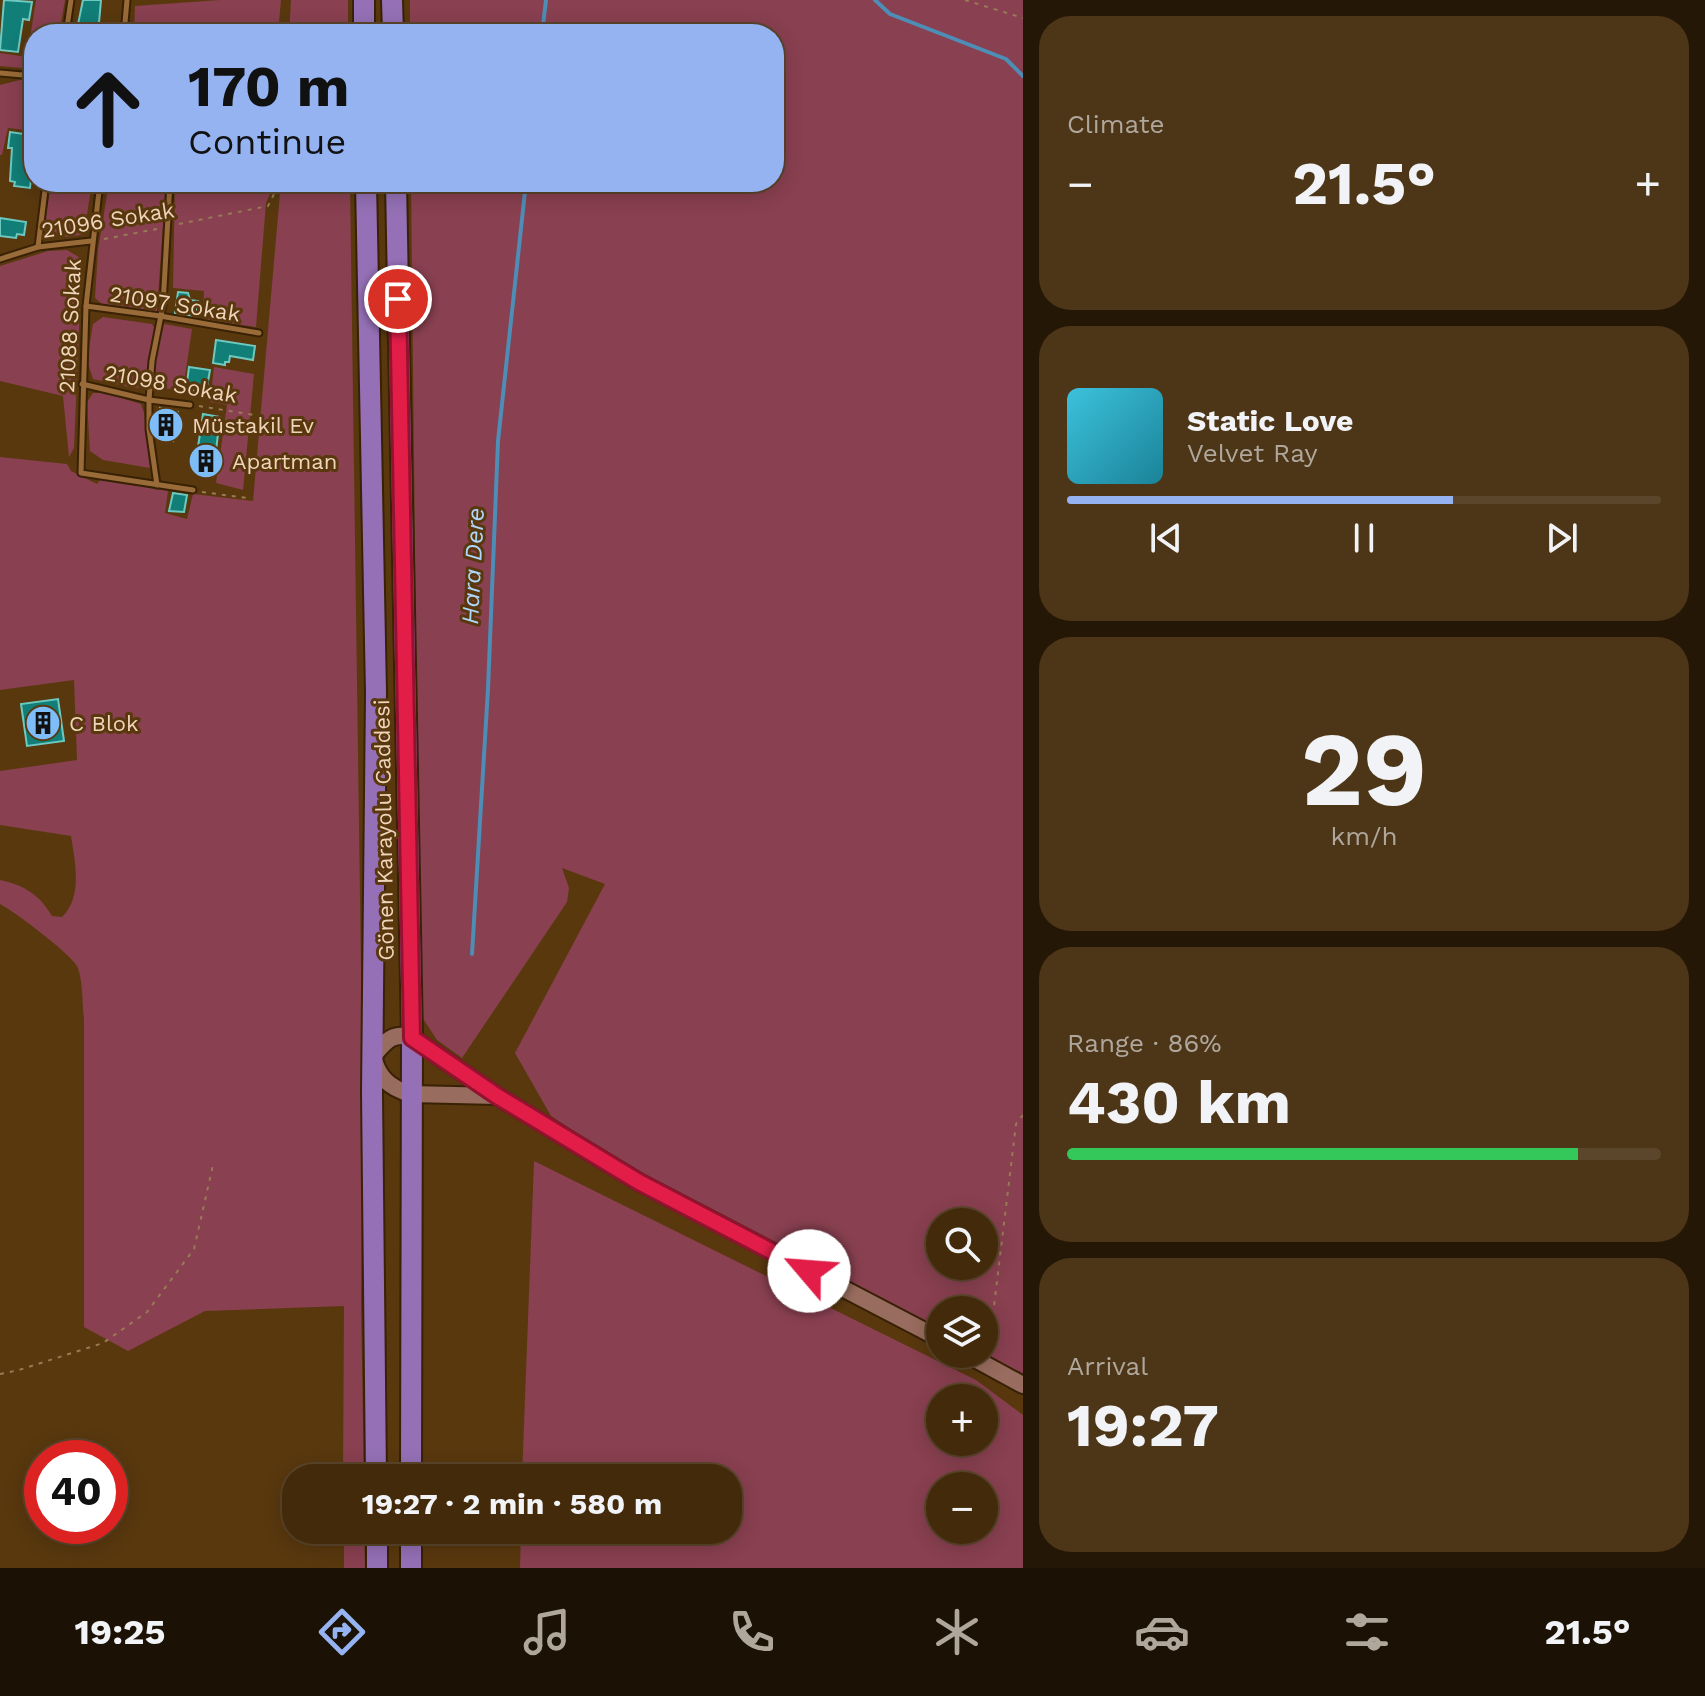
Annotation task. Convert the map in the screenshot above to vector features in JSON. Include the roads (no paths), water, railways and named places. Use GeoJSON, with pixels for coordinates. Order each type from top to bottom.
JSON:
{"type":"FeatureCollection","features":[{"type":"Feature","properties":{"kind":"highway"},"geometry":{"type":"LineString","coordinates":[[364,0],[364,24]]}},
{"type":"Feature","properties":{"kind":"highway"},"geometry":{"type":"LineString","coordinates":[[392,0],[393,24]]}},
{"type":"Feature","properties":{"kind":"highway","name":"Gönen Karayolu Caddesi"},"geometry":{"type":"LineString","coordinates":[[366,192],[376,693],[373,1056],[376,1464]]}},
{"type":"Feature","properties":{"kind":"highway","name":"Gönen Karayolu Caddesi"},"geometry":{"type":"LineString","coordinates":[[396,192],[412,1038],[411,1464]]}},
{"type":"Feature","properties":{"kind":"highway"},"geometry":{"type":"LineString","coordinates":[[377,1544],[377,1568]]}},
{"type":"Feature","properties":{"kind":"highway"},"geometry":{"type":"LineString","coordinates":[[411,1544],[411,1568]]}},
{"type":"Feature","properties":{"kind":"street"},"geometry":{"type":"LineString","coordinates":[[497,1096],[411,1094],[400,1091],[386,1083],[379,1074],[373,1056],[393,1036],[412,1038],[497,1096],[686,1209],[926,1331]]}},
{"type":"Feature","properties":{"kind":"street"},"geometry":{"type":"LineString","coordinates":[[992,1368],[1023,1385]]}},
{"type":"Feature","properties":{"kind":"lane"},"geometry":{"type":"LineString","coordinates":[[67,24],[71,0]]}},
{"type":"Feature","properties":{"kind":"lane"},"geometry":{"type":"LineString","coordinates":[[125,24],[127,0]]}},
{"type":"Feature","properties":{"kind":"lane"},"geometry":{"type":"LineString","coordinates":[[0,73],[24,75]]}},
{"type":"Feature","properties":{"kind":"lane"},"geometry":{"type":"LineString","coordinates":[[38,247],[45,192]]}},
{"type":"Feature","properties":{"kind":"lane","name":"21088 Sokak"},"geometry":{"type":"LineString","coordinates":[[98,192],[86,306],[81,473],[157,485]]}},
{"type":"Feature","properties":{"kind":"lane"},"geometry":{"type":"LineString","coordinates":[[170,192],[163,305],[152,361],[149,429],[157,485],[193,490]]}},
{"type":"Feature","properties":{"kind":"lane","name":"21096 Sokak"},"geometry":{"type":"LineString","coordinates":[[0,259],[38,247],[91,241]]}},
{"type":"Feature","properties":{"kind":"lane","name":"21097 Sokak"},"geometry":{"type":"LineString","coordinates":[[86,306],[259,333]]}},
{"type":"Feature","properties":{"kind":"lane","name":"21098 Sokak"},"geometry":{"type":"LineString","coordinates":[[82,384],[149,400],[190,405]]}},
{"type":"Feature","properties":{"kind":"waterway","name":"Hara Dere"},"geometry":{"type":"LineString","coordinates":[[543,24],[546,0]]}},
{"type":"Feature","properties":{"kind":"waterway","name":"Hara Dere"},"geometry":{"type":"LineString","coordinates":[[875,0],[890,14],[1006,59],[1023,76]]}},
{"type":"Feature","properties":{"kind":"waterway","name":"Hara Dere"},"geometry":{"type":"LineString","coordinates":[[472,954],[488,689],[498,441],[525,192]]}},
{"type":"Feature","properties":{"kind":"place","name":"Müstakil Ev"},"geometry":{"type":"Point","coordinates":[166,425]}},
{"type":"Feature","properties":{"kind":"place","name":"Apartman"},"geometry":{"type":"Point","coordinates":[206,461]}},
{"type":"Feature","properties":{"kind":"place","name":"C Blok"},"geometry":{"type":"Point","coordinates":[43,723]}}]}
